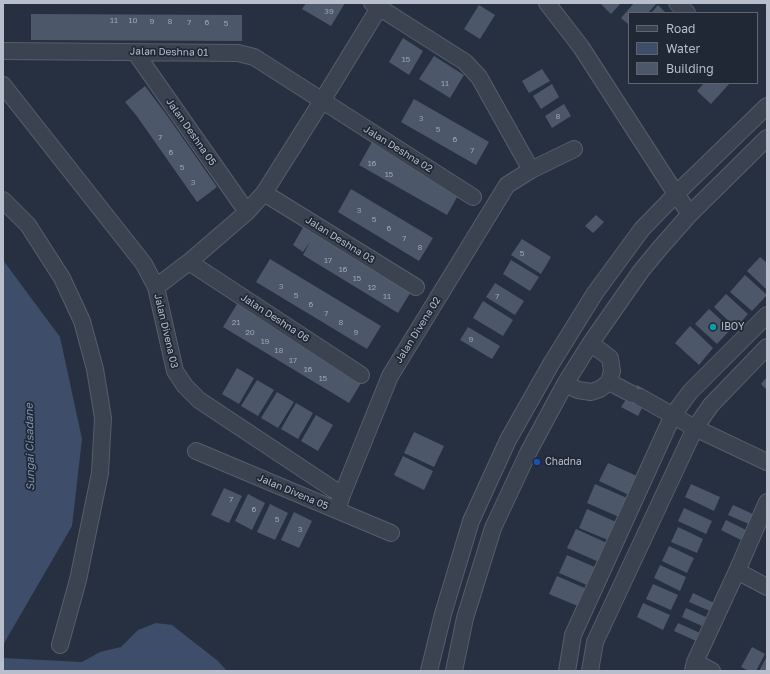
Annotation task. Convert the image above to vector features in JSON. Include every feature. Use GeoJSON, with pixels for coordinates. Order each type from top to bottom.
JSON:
{"type":"FeatureCollection","features":[{"type":"Feature","properties":{"kind":"street"},"geometry":{"type":"LineString","coordinates":[[547,3],[581,47],[690,214]]}},
{"type":"Feature","properties":{"kind":"street"},"geometry":{"type":"LineString","coordinates":[[677,3],[686,12]]}},
{"type":"Feature","properties":{"kind":"street"},"geometry":{"type":"LineString","coordinates":[[156,287],[189,262],[248,212],[264,193],[322,101],[378,4],[465,62],[480,77],[531,170]]}},
{"type":"Feature","properties":{"kind":"street","name":"Jalan Deshna 01"},"geometry":{"type":"LineString","coordinates":[[3,51],[238,53],[254,57],[322,101]]}},
{"type":"Feature","properties":{"kind":"street","name":"Jalan Deshna 05"},"geometry":{"type":"LineString","coordinates":[[135,52],[248,212]]}},
{"type":"Feature","properties":{"kind":"street","name":"Jalan Divena 03"},"geometry":{"type":"LineString","coordinates":[[3,85],[144,264],[156,287],[175,371],[184,386],[198,400],[342,495]]}},
{"type":"Feature","properties":{"kind":"street","name":"Jalan Deshna 02"},"geometry":{"type":"LineString","coordinates":[[322,101],[473,197]]}},
{"type":"Feature","properties":{"kind":"street"},"geometry":{"type":"LineString","coordinates":[[429,671],[442,614],[471,521],[508,440],[551,364],[595,292],[642,229],[767,106]]}},
{"type":"Feature","properties":{"kind":"street"},"geometry":{"type":"LineString","coordinates":[[454,671],[465,618],[493,528],[529,451],[565,384],[590,344],[641,272],[660,248],[690,214],[767,138]]}},
{"type":"Feature","properties":{"kind":"street","name":"Jalan Divena 02"},"geometry":{"type":"LineString","coordinates":[[337,510],[390,376],[507,185],[531,170],[574,149]]}},
{"type":"Feature","properties":{"kind":"street","name":"Jalan Deshna 03"},"geometry":{"type":"LineString","coordinates":[[264,193],[416,287]]}},
{"type":"Feature","properties":{"kind":"street"},"geometry":{"type":"LineString","coordinates":[[3,200],[28,225],[62,278],[82,321],[95,369],[103,418],[100,473],[78,580],[60,646]]}},
{"type":"Feature","properties":{"kind":"street","name":"Jalan Deshna 06"},"geometry":{"type":"LineString","coordinates":[[189,262],[361,375]]}},
{"type":"Feature","properties":{"kind":"street"},"geometry":{"type":"LineString","coordinates":[[567,671],[573,635],[673,415],[690,392],[767,315]]}},
{"type":"Feature","properties":{"kind":"street"},"geometry":{"type":"LineString","coordinates":[[565,384],[578,390],[591,392],[600,389],[608,382],[612,371],[610,358],[590,344]]}},
{"type":"Feature","properties":{"kind":"street"},"geometry":{"type":"LineString","coordinates":[[590,671],[596,642],[695,428],[711,405],[767,347]]}},
{"type":"Feature","properties":{"kind":"street"},"geometry":{"type":"LineString","coordinates":[[608,382],[673,415],[695,428],[767,462]]}},
{"type":"Feature","properties":{"kind":"street","name":"Jalan Divena 05"},"geometry":{"type":"LineString","coordinates":[[196,450],[391,533]]}},
{"type":"Feature","properties":{"kind":"street"},"geometry":{"type":"LineString","coordinates":[[712,671],[694,667],[767,502]]}},
{"type":"Feature","properties":{"kind":"street"},"geometry":{"type":"LineString","coordinates":[[737,571],[767,587]]}},
{"type":"Feature","properties":{"kind":"street"},"geometry":{"type":"LineString","coordinates":[[442,614],[465,618]]}},
{"type":"Feature","properties":{"kind":"street"},"geometry":{"type":"LineString","coordinates":[[573,635],[596,642]]}},
{"type":"Feature","properties":{"kind":"water","name":"Sungai Cisadane"},"geometry":{"type":"Polygon","coordinates":[[[3,260],[60,337],[82,439],[72,526],[3,645],[3,260]]]}},
{"type":"Feature","properties":{"kind":"water"},"geometry":{"type":"Polygon","coordinates":[[[156,623],[172,625],[218,661],[227,671],[3,671],[3,658],[82,662],[100,652],[121,647],[138,630],[156,623]]]}},
{"type":"Feature","properties":{"kind":"building"},"geometry":{"type":"Polygon","coordinates":[[[306,3],[345,3],[331,26],[302,9],[306,3]]]}},
{"type":"Feature","properties":{"kind":"building"},"geometry":{"type":"Polygon","coordinates":[[[600,3],[621,3],[611,14],[600,3]]]}},
{"type":"Feature","properties":{"kind":"building"},"geometry":{"type":"Polygon","coordinates":[[[634,3],[657,3],[649,12],[628,12],[628,24],[621,18],[634,3]]]}},
{"type":"Feature","properties":{"kind":"building"},"geometry":{"type":"Polygon","coordinates":[[[479,5],[495,15],[480,39],[464,29],[479,5]]]}},
{"type":"Feature","properties":{"kind":"building"},"geometry":{"type":"Polygon","coordinates":[[[658,5],[665,12],[652,12],[658,5]]]}},
{"type":"Feature","properties":{"kind":"building"},"geometry":{"type":"Polygon","coordinates":[[[31,14],[242,15],[242,41],[31,40],[31,14]]]}},
{"type":"Feature","properties":{"kind":"building"},"geometry":{"type":"Polygon","coordinates":[[[403,38],[423,51],[409,75],[389,62],[403,38]]]}},
{"type":"Feature","properties":{"kind":"building"},"geometry":{"type":"Polygon","coordinates":[[[434,56],[464,75],[450,98],[419,79],[434,56]]]}},
{"type":"Feature","properties":{"kind":"building"},"geometry":{"type":"Polygon","coordinates":[[[542,69],[550,81],[529,93],[522,81],[542,69]]]}},
{"type":"Feature","properties":{"kind":"building"},"geometry":{"type":"Polygon","coordinates":[[[552,84],[559,97],[541,109],[533,96],[552,84]]]}},
{"type":"Feature","properties":{"kind":"building"},"geometry":{"type":"Polygon","coordinates":[[[703,84],[729,84],[711,104],[697,91],[703,84]]]}},
{"type":"Feature","properties":{"kind":"building"},"geometry":{"type":"Polygon","coordinates":[[[145,86],[217,187],[197,202],[136,115],[125,102],[145,86]]]}},
{"type":"Feature","properties":{"kind":"building"},"geometry":{"type":"Polygon","coordinates":[[[414,99],[489,142],[476,165],[401,122],[414,99]]]}},
{"type":"Feature","properties":{"kind":"building"},"geometry":{"type":"Polygon","coordinates":[[[564,104],[571,116],[552,128],[545,116],[564,104]]]}},
{"type":"Feature","properties":{"kind":"building"},"geometry":{"type":"Polygon","coordinates":[[[372,142],[460,192],[447,215],[359,165],[372,142]]]}},
{"type":"Feature","properties":{"kind":"building"},"geometry":{"type":"Polygon","coordinates":[[[351,189],[433,238],[419,261],[338,212],[351,189]]]}},
{"type":"Feature","properties":{"kind":"building"},"geometry":{"type":"Polygon","coordinates":[[[596,215],[604,222],[593,233],[585,226],[596,215]]]}},
{"type":"Feature","properties":{"kind":"building"},"geometry":{"type":"Polygon","coordinates":[[[305,224],[412,290],[398,313],[303,255],[310,242],[303,252],[293,245],[305,224]]]}},
{"type":"Feature","properties":{"kind":"building"},"geometry":{"type":"Polygon","coordinates":[[[522,239],[551,257],[541,274],[511,255],[522,239]]]}},
{"type":"Feature","properties":{"kind":"building"},"geometry":{"type":"Polygon","coordinates":[[[760,257],[767,263],[767,290],[747,271],[760,257]]]}},
{"type":"Feature","properties":{"kind":"building"},"geometry":{"type":"Polygon","coordinates":[[[270,259],[381,326],[367,349],[256,282],[270,259]]]}},
{"type":"Feature","properties":{"kind":"building"},"geometry":{"type":"Polygon","coordinates":[[[511,260],[539,277],[530,291],[503,274],[511,260]]]}},
{"type":"Feature","properties":{"kind":"building"},"geometry":{"type":"Polygon","coordinates":[[[745,275],[767,295],[752,311],[730,292],[745,275]]]}},
{"type":"Feature","properties":{"kind":"building"},"geometry":{"type":"Polygon","coordinates":[[[495,283],[524,301],[515,315],[486,297],[495,283]]]}},
{"type":"Feature","properties":{"kind":"building"},"geometry":{"type":"Polygon","coordinates":[[[726,294],[748,314],[736,328],[714,307],[726,294]]]}},
{"type":"Feature","properties":{"kind":"building"},"geometry":{"type":"Polygon","coordinates":[[[483,301],[513,320],[503,336],[473,318],[483,301]]]}},
{"type":"Feature","properties":{"kind":"building"},"geometry":{"type":"Polygon","coordinates":[[[237,304],[363,380],[349,403],[223,327],[237,304]]]}},
{"type":"Feature","properties":{"kind":"building","name":"IBOY"},"geometry":{"type":"Polygon","coordinates":[[[709,309],[731,329],[717,344],[695,324],[709,309]]]}},
{"type":"Feature","properties":{"kind":"building"},"geometry":{"type":"Polygon","coordinates":[[[690,326],[713,348],[699,365],[675,343],[690,326]]]}},
{"type":"Feature","properties":{"kind":"building"},"geometry":{"type":"Polygon","coordinates":[[[468,327],[500,346],[492,359],[460,340],[468,327]]]}},
{"type":"Feature","properties":{"kind":"building"},"geometry":{"type":"Polygon","coordinates":[[[237,368],[254,378],[239,404],[222,394],[237,368]]]}},
{"type":"Feature","properties":{"kind":"building"},"geometry":{"type":"Polygon","coordinates":[[[767,377],[767,390],[761,384],[767,377]]]}},
{"type":"Feature","properties":{"kind":"building"},"geometry":{"type":"Polygon","coordinates":[[[257,380],[274,390],[258,416],[241,406],[257,380]]]}},
{"type":"Feature","properties":{"kind":"building"},"geometry":{"type":"Polygon","coordinates":[[[637,385],[644,389],[637,403],[643,406],[638,416],[621,407],[627,398],[629,399],[637,385]]]}},
{"type":"Feature","properties":{"kind":"building"},"geometry":{"type":"Polygon","coordinates":[[[277,392],[294,402],[278,428],[261,418],[277,392]]]}},
{"type":"Feature","properties":{"kind":"building"},"geometry":{"type":"Polygon","coordinates":[[[296,403],[313,413],[298,439],[281,429],[296,403]]]}},
{"type":"Feature","properties":{"kind":"building"},"geometry":{"type":"Polygon","coordinates":[[[316,415],[333,425],[318,451],[301,441],[316,415]]]}},
{"type":"Feature","properties":{"kind":"building"},"geometry":{"type":"Polygon","coordinates":[[[414,432],[444,446],[434,467],[404,453],[414,432]]]}},
{"type":"Feature","properties":{"kind":"building"},"geometry":{"type":"Polygon","coordinates":[[[403,456],[433,471],[424,490],[394,475],[403,456]]]}},
{"type":"Feature","properties":{"kind":"building"},"geometry":{"type":"Polygon","coordinates":[[[608,463],[637,476],[629,495],[599,481],[608,463]]]}},
{"type":"Feature","properties":{"kind":"building"},"geometry":{"type":"Polygon","coordinates":[[[595,484],[627,498],[619,517],[587,503],[595,484]]]}},
{"type":"Feature","properties":{"kind":"building"},"geometry":{"type":"Polygon","coordinates":[[[691,484],[720,497],[714,511],[685,497],[691,484]]]}},
{"type":"Feature","properties":{"kind":"building"},"geometry":{"type":"Polygon","coordinates":[[[224,488],[242,496],[229,523],[211,515],[224,488]]]}},
{"type":"Feature","properties":{"kind":"building"},"geometry":{"type":"Polygon","coordinates":[[[248,494],[265,503],[252,530],[235,521],[248,494]]]}},
{"type":"Feature","properties":{"kind":"building"},"geometry":{"type":"Polygon","coordinates":[[[270,504],[288,513],[275,540],[257,532],[270,504]]]}},
{"type":"Feature","properties":{"kind":"building"},"geometry":{"type":"Polygon","coordinates":[[[733,505],[755,515],[751,525],[728,515],[733,505]]]}},
{"type":"Feature","properties":{"kind":"building"},"geometry":{"type":"Polygon","coordinates":[[[684,508],[712,521],[706,534],[678,521],[684,508]]]}},
{"type":"Feature","properties":{"kind":"building"},"geometry":{"type":"Polygon","coordinates":[[[587,509],[616,522],[608,540],[579,528],[587,509]]]}},
{"type":"Feature","properties":{"kind":"building"},"geometry":{"type":"Polygon","coordinates":[[[294,512],[312,521],[299,548],[281,540],[294,512]]]}},
{"type":"Feature","properties":{"kind":"building"},"geometry":{"type":"Polygon","coordinates":[[[726,520],[746,530],[741,540],[721,530],[726,520]]]}},
{"type":"Feature","properties":{"kind":"building"},"geometry":{"type":"Polygon","coordinates":[[[678,527],[703,539],[697,553],[671,542],[678,527]]]}},
{"type":"Feature","properties":{"kind":"building"},"geometry":{"type":"Polygon","coordinates":[[[576,529],[607,543],[599,562],[567,548],[576,529]]]}},
{"type":"Feature","properties":{"kind":"building"},"geometry":{"type":"Polygon","coordinates":[[[669,546],[694,558],[687,573],[662,561],[669,546]]]}},
{"type":"Feature","properties":{"kind":"building"},"geometry":{"type":"Polygon","coordinates":[[[567,555],[597,568],[589,586],[559,573],[567,555]]]}},
{"type":"Feature","properties":{"kind":"building"},"geometry":{"type":"Polygon","coordinates":[[[660,565],[686,577],[680,591],[654,578],[660,565]]]}},
{"type":"Feature","properties":{"kind":"building"},"geometry":{"type":"Polygon","coordinates":[[[557,576],[587,589],[580,607],[549,594],[557,576]]]}},
{"type":"Feature","properties":{"kind":"building"},"geometry":{"type":"Polygon","coordinates":[[[653,584],[678,595],[671,610],[646,599],[653,584]]]}},
{"type":"Feature","properties":{"kind":"building"},"geometry":{"type":"Polygon","coordinates":[[[693,593],[714,603],[710,611],[689,602],[693,593]]]}},
{"type":"Feature","properties":{"kind":"building"},"geometry":{"type":"Polygon","coordinates":[[[643,603],[670,615],[663,630],[637,617],[643,603]]]}},
{"type":"Feature","properties":{"kind":"building"},"geometry":{"type":"Polygon","coordinates":[[[686,608],[706,617],[702,626],[682,617],[686,608]]]}},
{"type":"Feature","properties":{"kind":"building"},"geometry":{"type":"Polygon","coordinates":[[[678,623],[700,633],[696,641],[674,631],[678,623]]]}},
{"type":"Feature","properties":{"kind":"building"},"geometry":{"type":"Polygon","coordinates":[[[752,647],[765,654],[756,671],[749,671],[741,667],[752,647]]]}},
{"type":"Feature","properties":{"kind":"building"},"geometry":{"type":"Polygon","coordinates":[[[766,658],[767,671],[759,671],[766,658]]]}},
{"type":"Feature","properties":{"kind":"place","name":"IBOY"},"geometry":{"type":"Point","coordinates":[713,327]}},
{"type":"Feature","properties":{"kind":"place","name":"Chadna"},"geometry":{"type":"Point","coordinates":[537,462]}}]}
